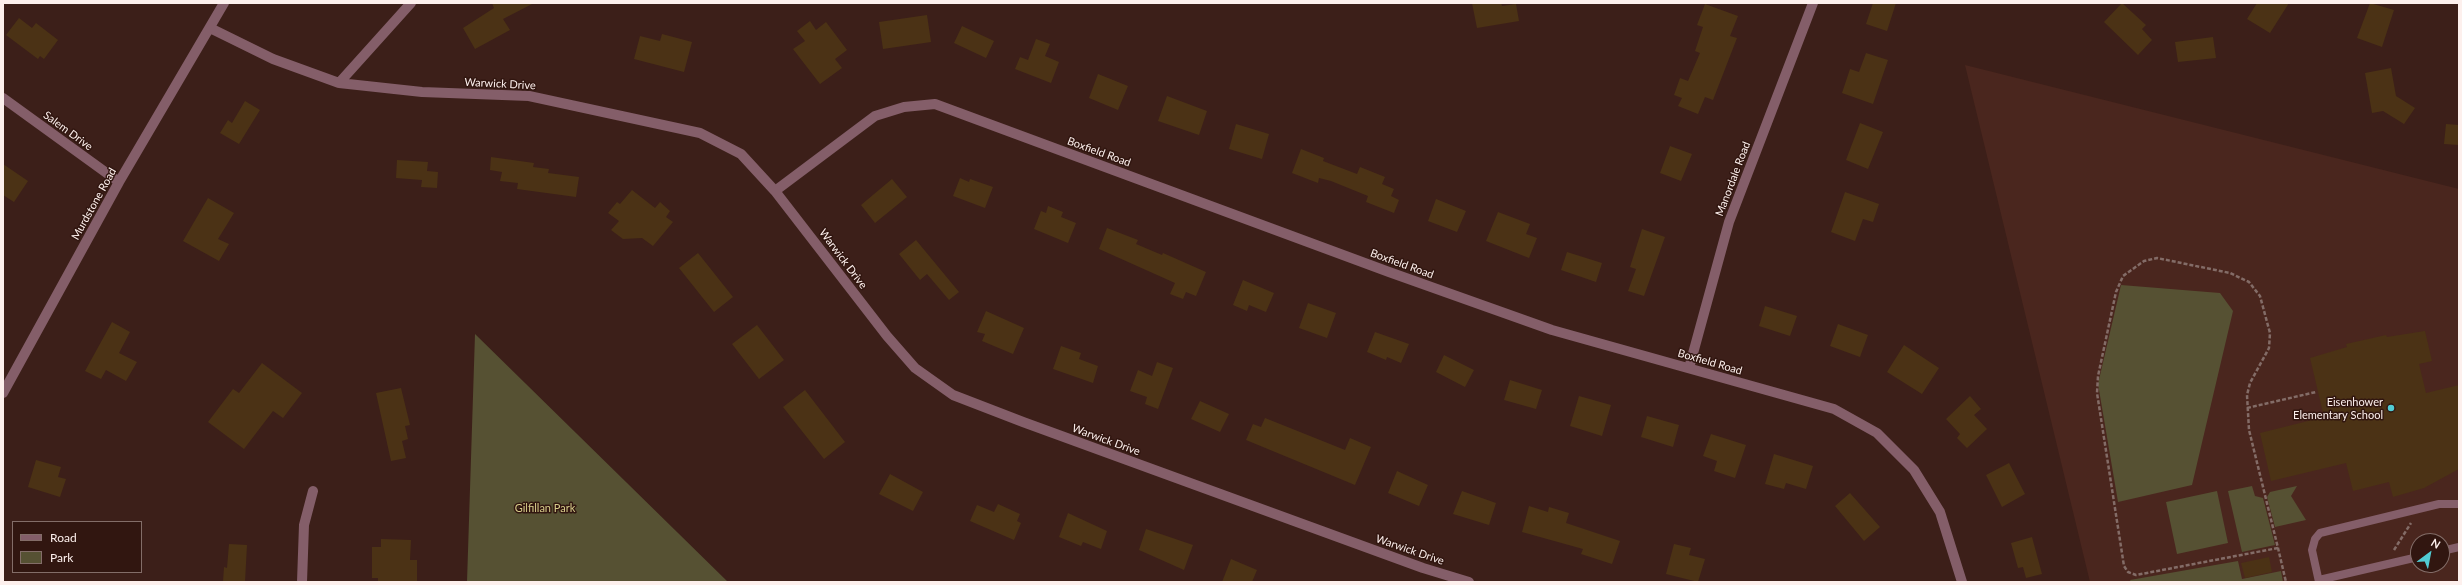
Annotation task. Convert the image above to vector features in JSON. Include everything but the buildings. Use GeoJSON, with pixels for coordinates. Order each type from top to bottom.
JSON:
{"type":"FeatureCollection","features":[{"type":"Feature","properties":{"kind":"street"},"geometry":{"type":"LineString","coordinates":[[210,28],[224,3]]}},
{"type":"Feature","properties":{"kind":"street"},"geometry":{"type":"LineString","coordinates":[[339,83],[411,3]]}},
{"type":"Feature","properties":{"kind":"street","name":"Manordale Road"},"geometry":{"type":"LineString","coordinates":[[1689,368],[1729,222],[1813,3]]}},
{"type":"Feature","properties":{"kind":"street","name":"Warwick Drive"},"geometry":{"type":"LineString","coordinates":[[210,28],[273,59],[339,83],[422,92],[529,96],[700,134],[741,154],[775,191],[886,336],[915,368],[953,395],[1422,568],[1469,582]]}},
{"type":"Feature","properties":{"kind":"street","name":"Murdstone Road"},"geometry":{"type":"LineString","coordinates":[[3,393],[119,182],[210,28]]}},
{"type":"Feature","properties":{"kind":"street","name":"Salem Drive"},"geometry":{"type":"LineString","coordinates":[[3,98],[119,182]]}},
{"type":"Feature","properties":{"kind":"street","name":"Boxfield Road"},"geometry":{"type":"LineString","coordinates":[[775,191],[875,116],[904,107],[935,104],[1389,272],[1545,327],[1834,409],[1877,433],[1914,470],[1940,512],[1962,582]]}},
{"type":"Feature","properties":{"kind":"street"},"geometry":{"type":"LineString","coordinates":[[302,582],[304,525],[313,491]]}},
{"type":"Feature","properties":{"kind":"lane"},"geometry":{"type":"LineString","coordinates":[[2410,559],[2319,581],[2312,550],[2315,539],[2320,533],[2439,504],[2459,504]]}},
{"type":"Feature","properties":{"kind":"path"},"geometry":{"type":"LineString","coordinates":[[2278,548],[2136,575],[2128,572],[2124,566],[2097,392],[2098,376],[2116,292],[2123,276],[2132,267],[2157,258],[2193,264],[2230,273],[2249,282],[2260,296],[2270,333],[2269,348],[2250,383],[2247,408],[2249,430],[2278,548],[2286,582]]}},
{"type":"Feature","properties":{"kind":"path"},"geometry":{"type":"LineString","coordinates":[[2247,408],[2316,392]]}},
{"type":"Feature","properties":{"kind":"path"},"geometry":{"type":"LineString","coordinates":[[2386,564],[2413,520]]}},
{"type":"Feature","properties":{"kind":"shaded area"},"geometry":{"type":"Polygon","coordinates":[[[1965,65],[2459,189],[2459,580],[2449,582],[2090,582],[1965,65]]]}},
{"type":"Feature","properties":{"kind":"green space"},"geometry":{"type":"Polygon","coordinates":[[[2121,285],[2220,293],[2233,311],[2192,485],[2118,502],[2098,384],[2121,285]]]}},
{"type":"Feature","properties":{"kind":"green space","name":"Gilfillan Park"},"geometry":{"type":"Polygon","coordinates":[[[475,334],[728,582],[467,582],[475,334]]]}},
{"type":"Feature","properties":{"kind":"green space"},"geometry":{"type":"Polygon","coordinates":[[[2252,486],[2255,496],[2263,498],[2275,545],[2242,552],[2228,491],[2252,486]]]}},
{"type":"Feature","properties":{"kind":"green space"},"geometry":{"type":"Polygon","coordinates":[[[2297,486],[2291,496],[2306,520],[2275,527],[2267,497],[2270,492],[2297,486]]]}},
{"type":"Feature","properties":{"kind":"green space"},"geometry":{"type":"Polygon","coordinates":[[[2217,491],[2228,543],[2177,554],[2166,502],[2217,491]]]}},
{"type":"Feature","properties":{"kind":"green space"},"geometry":{"type":"Polygon","coordinates":[[[2238,561],[2242,579],[2281,571],[2283,582],[2131,582],[2130,580],[2238,561]]]}},
{"type":"Feature","properties":{"kind":"place","name":"Eisenhower Elementary School"},"geometry":{"type":"Point","coordinates":[2391,408]}}]}
